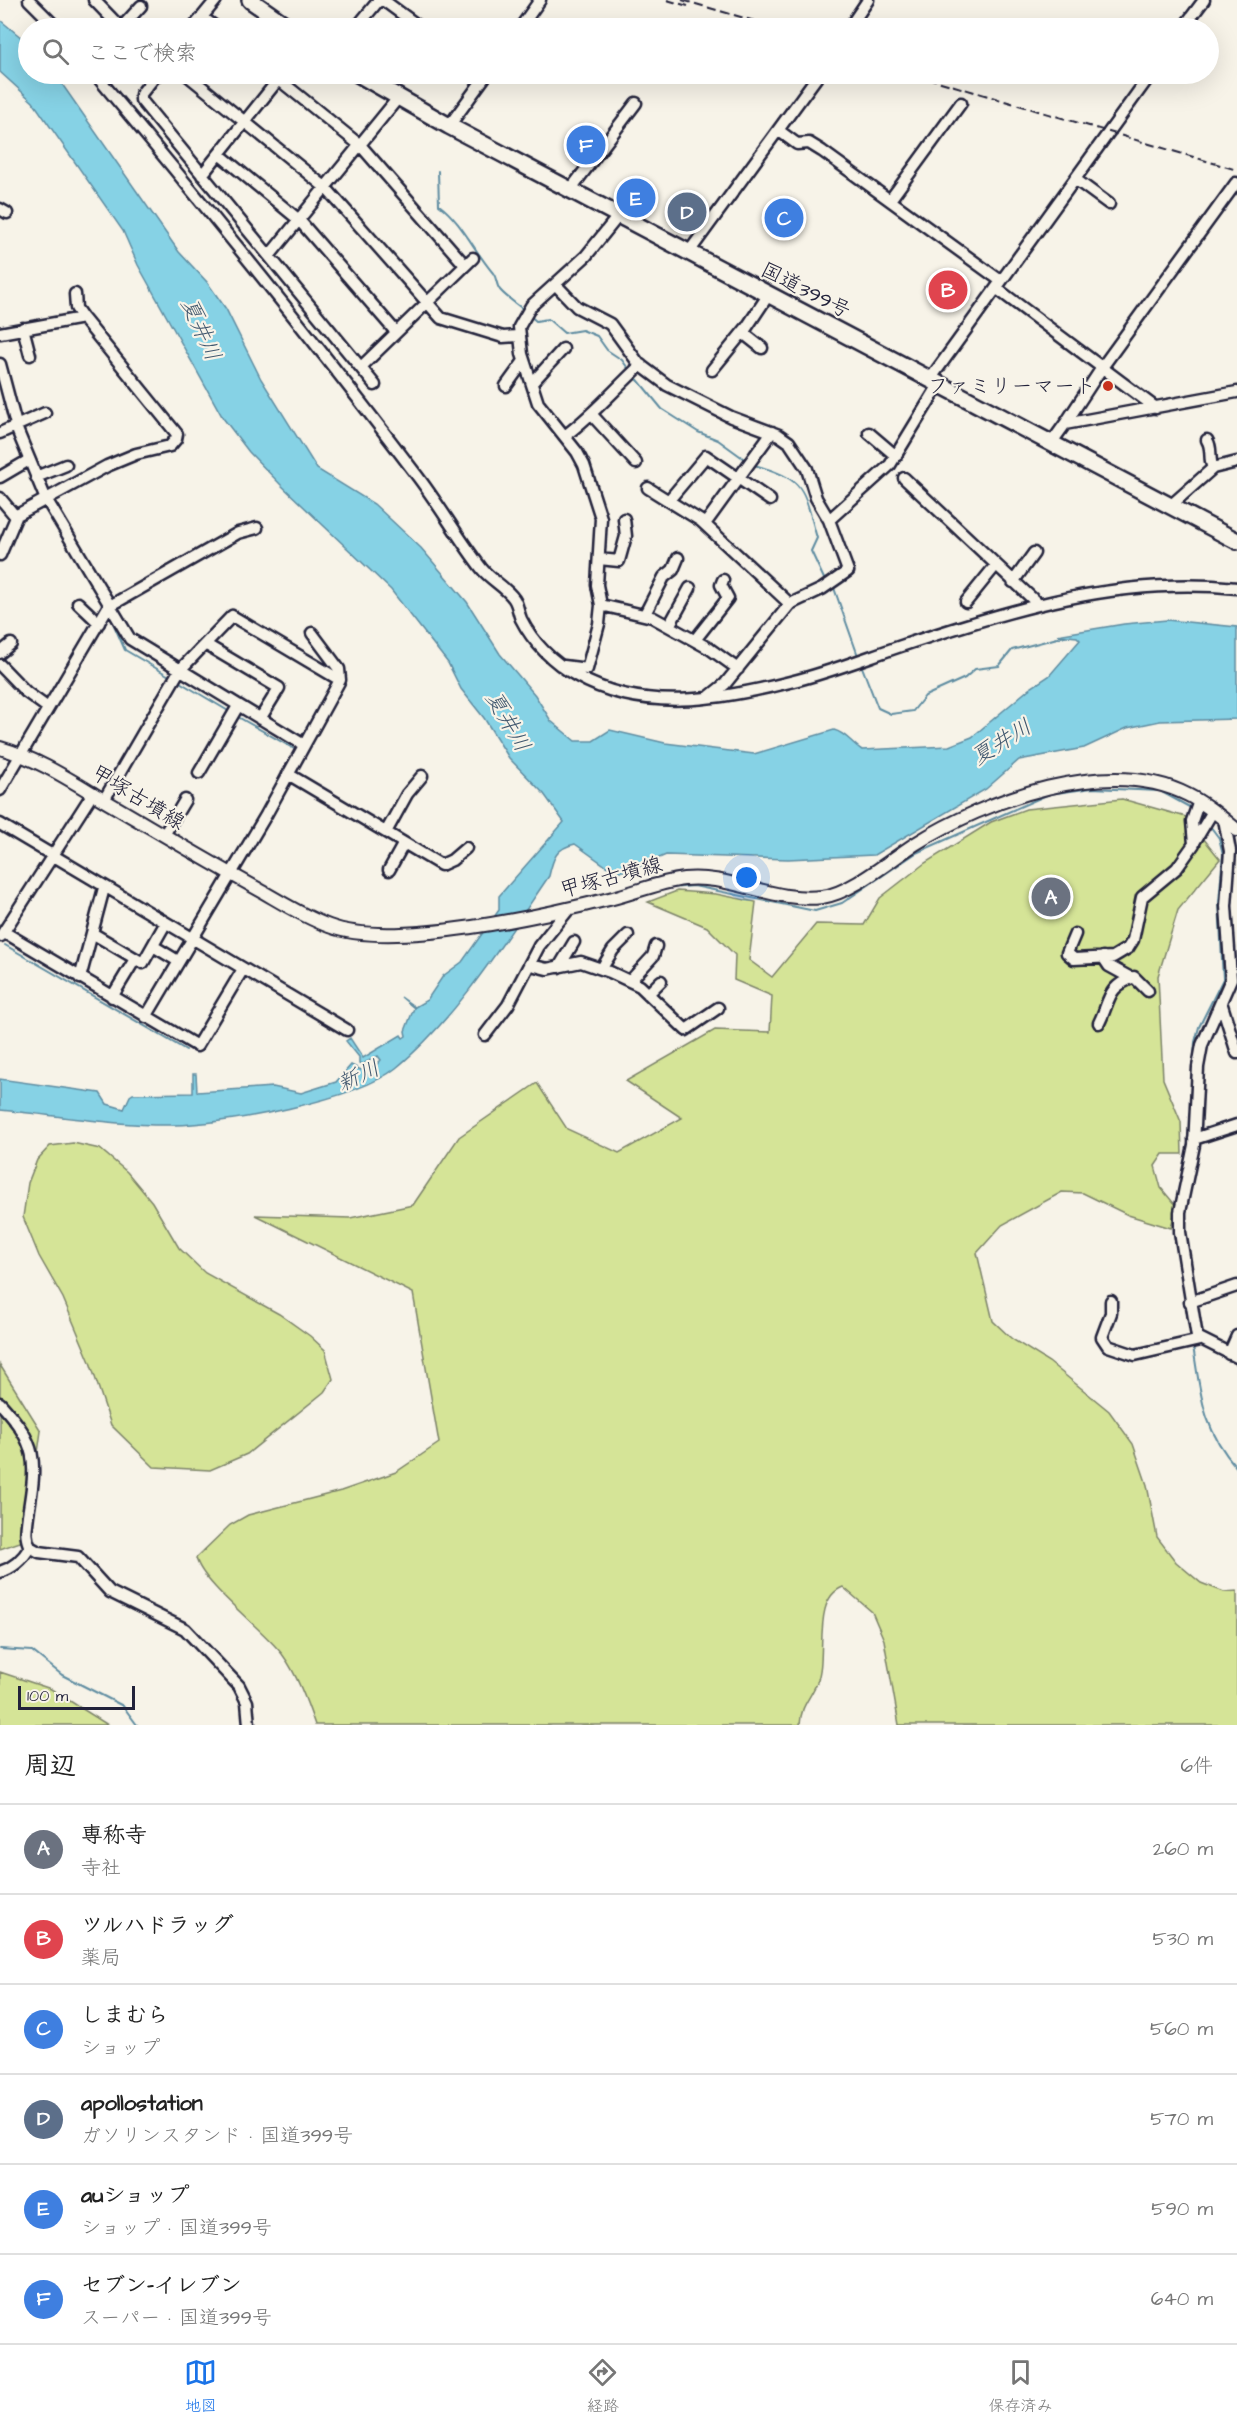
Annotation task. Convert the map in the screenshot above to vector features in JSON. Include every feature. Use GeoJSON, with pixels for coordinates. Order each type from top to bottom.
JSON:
{"type":"FeatureCollection","features":[{"type":"Feature","properties":{"kind":"highway"},"geometry":{"type":"LineString","coordinates":[[250,0],[276,18]]}},
{"type":"Feature","properties":{"kind":"highway","name":"国道399号"},"geometry":{"type":"LineString","coordinates":[[375,84],[449,126],[1237,541]]}},
{"type":"Feature","properties":{"kind":"main road","name":"甲塚古墳線"},"geometry":{"type":"LineString","coordinates":[[0,748],[20,755],[98,796],[308,917],[338,929],[395,935],[440,931],[561,911],[663,883],[695,878],[789,896],[826,896],[860,880],[919,841],[959,822],[1038,789],[1079,780],[1135,781],[1186,794],[1237,830]]}},
{"type":"Feature","properties":{"kind":"street"},"geometry":{"type":"LineString","coordinates":[[29,0],[47,18]]}},
{"type":"Feature","properties":{"kind":"street"},"geometry":{"type":"LineString","coordinates":[[94,0],[111,18]]}},
{"type":"Feature","properties":{"kind":"street"},"geometry":{"type":"LineString","coordinates":[[202,17],[216,0]]}},
{"type":"Feature","properties":{"kind":"street"},"geometry":{"type":"LineString","coordinates":[[365,18],[381,0],[407,18]]}},
{"type":"Feature","properties":{"kind":"street"},"geometry":{"type":"LineString","coordinates":[[527,18],[540,0]]}},
{"type":"Feature","properties":{"kind":"street"},"geometry":{"type":"LineString","coordinates":[[856,18],[868,0]]}},
{"type":"Feature","properties":{"kind":"street"},"geometry":{"type":"LineString","coordinates":[[1191,18],[1204,0]]}},
{"type":"Feature","properties":{"kind":"street"},"geometry":{"type":"LineString","coordinates":[[130,18],[141,6]]}},
{"type":"Feature","properties":{"kind":"street"},"geometry":{"type":"LineString","coordinates":[[104,84],[343,379],[418,477],[479,565],[501,588],[512,595],[519,615],[529,632],[561,667],[605,690],[647,700],[708,697],[790,682],[1037,603],[1122,588],[1182,585],[1237,588]]}},
{"type":"Feature","properties":{"kind":"street"},"geometry":{"type":"LineString","coordinates":[[149,84],[141,94],[141,100],[375,385]]}},
{"type":"Feature","properties":{"kind":"street"},"geometry":{"type":"LineString","coordinates":[[199,84],[326,188],[445,320],[502,337],[518,336]]}},
{"type":"Feature","properties":{"kind":"street"},"geometry":{"type":"LineString","coordinates":[[202,175],[272,84]]}},
{"type":"Feature","properties":{"kind":"street"},"geometry":{"type":"LineString","coordinates":[[289,84],[361,146],[469,262],[361,367]]}},
{"type":"Feature","properties":{"kind":"street"},"geometry":{"type":"LineString","coordinates":[[449,126],[480,84]]}},
{"type":"Feature","properties":{"kind":"street"},"geometry":{"type":"LineString","coordinates":[[689,252],[812,84]]}},
{"type":"Feature","properties":{"kind":"street"},"geometry":{"type":"LineString","coordinates":[[829,520],[896,456],[935,380],[998,285],[1144,84]]}},
{"type":"Feature","properties":{"kind":"street"},"geometry":{"type":"LineString","coordinates":[[270,255],[398,98]]}},
{"type":"Feature","properties":{"kind":"street"},"geometry":{"type":"LineString","coordinates":[[890,200],[961,102]]}},
{"type":"Feature","properties":{"kind":"street"},"geometry":{"type":"LineString","coordinates":[[570,190],[636,103]]}},
{"type":"Feature","properties":{"kind":"street"},"geometry":{"type":"LineString","coordinates":[[778,130],[797,144],[815,146],[890,200],[1156,408]]}},
{"type":"Feature","properties":{"kind":"street"},"geometry":{"type":"LineString","coordinates":[[219,154],[299,220],[396,332]]}},
{"type":"Feature","properties":{"kind":"street"},"geometry":{"type":"LineString","coordinates":[[1075,179],[1109,204]]}},
{"type":"Feature","properties":{"kind":"street"},"geometry":{"type":"LineString","coordinates":[[1052,442],[1103,366],[1236,183]]}},
{"type":"Feature","properties":{"kind":"street"},"geometry":{"type":"LineString","coordinates":[[561,667],[587,669],[599,624],[601,605],[598,594],[601,518],[584,465],[566,435],[538,403],[524,361],[518,336],[519,327],[528,309],[586,256],[619,215]]}},
{"type":"Feature","properties":{"kind":"street"},"geometry":{"type":"LineString","coordinates":[[556,285],[577,307],[610,324],[641,365],[667,385],[731,417],[772,432],[789,442],[807,469],[816,498],[829,520],[848,571],[832,584],[790,604],[725,684],[708,697]]}},
{"type":"Feature","properties":{"kind":"street"},"geometry":{"type":"LineString","coordinates":[[0,555],[16,517],[45,497],[136,454],[170,446],[176,439],[177,434],[82,318],[76,308],[75,294]]}},
{"type":"Feature","properties":{"kind":"street"},"geometry":{"type":"LineString","coordinates":[[712,370],[742,333],[769,294]]}},
{"type":"Feature","properties":{"kind":"street"},"geometry":{"type":"LineString","coordinates":[[0,333],[82,318]]}},
{"type":"Feature","properties":{"kind":"street"},"geometry":{"type":"LineString","coordinates":[[23,328],[30,355]]}},
{"type":"Feature","properties":{"kind":"street"},"geometry":{"type":"LineString","coordinates":[[742,333],[762,348]]}},
{"type":"Feature","properties":{"kind":"street"},"geometry":{"type":"LineString","coordinates":[[532,383],[563,349]]}},
{"type":"Feature","properties":{"kind":"street"},"geometry":{"type":"LineString","coordinates":[[506,386],[524,361]]}},
{"type":"Feature","properties":{"kind":"street"},"geometry":{"type":"LineString","coordinates":[[0,364],[28,460],[45,497],[108,607],[130,639],[179,671],[304,745]]}},
{"type":"Feature","properties":{"kind":"street"},"geometry":{"type":"LineString","coordinates":[[566,435],[592,415],[598,406],[641,365]]}},
{"type":"Feature","properties":{"kind":"street"},"geometry":{"type":"LineString","coordinates":[[1065,424],[1237,392]]}},
{"type":"Feature","properties":{"kind":"street"},"geometry":{"type":"LineString","coordinates":[[0,433],[45,413]]}},
{"type":"Feature","properties":{"kind":"street"},"geometry":{"type":"LineString","coordinates":[[592,415],[636,463]]}},
{"type":"Feature","properties":{"kind":"street"},"geometry":{"type":"LineString","coordinates":[[705,524],[772,432]]}},
{"type":"Feature","properties":{"kind":"street"},"geometry":{"type":"LineString","coordinates":[[869,433],[896,456]]}},
{"type":"Feature","properties":{"kind":"street"},"geometry":{"type":"LineString","coordinates":[[1207,440],[1211,447],[1209,461],[1213,468]]}},
{"type":"Feature","properties":{"kind":"street"},"geometry":{"type":"LineString","coordinates":[[669,500],[706,456],[770,500]]}},
{"type":"Feature","properties":{"kind":"street"},"geometry":{"type":"LineString","coordinates":[[0,477],[28,460]]}},
{"type":"Feature","properties":{"kind":"street"},"geometry":{"type":"LineString","coordinates":[[1169,506],[1213,468],[1237,462]]}},
{"type":"Feature","properties":{"kind":"street"},"geometry":{"type":"LineString","coordinates":[[36,477],[66,465]]}},
{"type":"Feature","properties":{"kind":"street"},"geometry":{"type":"LineString","coordinates":[[904,478],[1037,603]]}},
{"type":"Feature","properties":{"kind":"street"},"geometry":{"type":"LineString","coordinates":[[648,488],[705,524],[790,604]]}},
{"type":"Feature","properties":{"kind":"street"},"geometry":{"type":"LineString","coordinates":[[0,498],[16,517]]}},
{"type":"Feature","properties":{"kind":"street"},"geometry":{"type":"LineString","coordinates":[[599,559],[619,561],[626,536],[624,519]]}},
{"type":"Feature","properties":{"kind":"street"},"geometry":{"type":"LineString","coordinates":[[0,790],[108,607],[238,532],[257,528]]}},
{"type":"Feature","properties":{"kind":"street"},"geometry":{"type":"LineString","coordinates":[[1013,582],[1034,554]]}},
{"type":"Feature","properties":{"kind":"street"},"geometry":{"type":"LineString","coordinates":[[645,614],[664,577],[673,570],[678,558]]}},
{"type":"Feature","properties":{"kind":"street"},"geometry":{"type":"LineString","coordinates":[[966,602],[996,565]]}},
{"type":"Feature","properties":{"kind":"street"},"geometry":{"type":"LineString","coordinates":[[695,640],[728,598],[721,585],[723,580]]}},
{"type":"Feature","properties":{"kind":"street"},"geometry":{"type":"LineString","coordinates":[[669,626],[690,588]]}},
{"type":"Feature","properties":{"kind":"street"},"geometry":{"type":"LineString","coordinates":[[78,603],[99,623]]}},
{"type":"Feature","properties":{"kind":"street"},"geometry":{"type":"LineString","coordinates":[[601,605],[645,614],[695,640],[738,669]]}},
{"type":"Feature","properties":{"kind":"street"},"geometry":{"type":"LineString","coordinates":[[243,969],[196,1047],[2,935],[47,862],[53,858],[98,796],[179,671],[231,616],[340,680]]}},
{"type":"Feature","properties":{"kind":"street"},"geometry":{"type":"LineString","coordinates":[[146,1017],[231,874],[340,680],[339,669],[312,633]]}},
{"type":"Feature","properties":{"kind":"street"},"geometry":{"type":"LineString","coordinates":[[0,653],[11,644]]}},
{"type":"Feature","properties":{"kind":"street"},"geometry":{"type":"LineString","coordinates":[[205,644],[279,688],[260,719]]}},
{"type":"Feature","properties":{"kind":"street"},"geometry":{"type":"LineString","coordinates":[[0,665],[26,692],[48,708]]}},
{"type":"Feature","properties":{"kind":"street"},"geometry":{"type":"LineString","coordinates":[[199,773],[238,706]]}},
{"type":"Feature","properties":{"kind":"street"},"geometry":{"type":"LineString","coordinates":[[288,774],[441,865],[452,860],[466,848]]}},
{"type":"Feature","properties":{"kind":"street"},"geometry":{"type":"LineString","coordinates":[[386,832],[407,794],[422,776]]}},
{"type":"Feature","properties":{"kind":"street"},"geometry":{"type":"LineString","coordinates":[[164,835],[185,800]]}},
{"type":"Feature","properties":{"kind":"street"},"geometry":{"type":"LineString","coordinates":[[1197,838],[1192,821],[1198,804]]}},
{"type":"Feature","properties":{"kind":"street"},"geometry":{"type":"LineString","coordinates":[[1075,934],[1068,953],[1070,957],[1118,955],[1128,948],[1133,940],[1142,897],[1177,868],[1211,813]]}},
{"type":"Feature","properties":{"kind":"street"},"geometry":{"type":"LineString","coordinates":[[1195,1341],[1180,1222],[1194,1139],[1202,1045],[1231,979],[1233,945],[1226,906],[1230,860],[1224,819]]}},
{"type":"Feature","properties":{"kind":"street"},"geometry":{"type":"LineString","coordinates":[[0,825],[347,1030]]}},
{"type":"Feature","properties":{"kind":"street"},"geometry":{"type":"LineString","coordinates":[[389,870],[404,843]]}},
{"type":"Feature","properties":{"kind":"street"},"geometry":{"type":"LineString","coordinates":[[80,978],[104,888]]}},
{"type":"Feature","properties":{"kind":"street"},"geometry":{"type":"LineString","coordinates":[[485,1035],[508,1005],[539,946],[561,911]]}},
{"type":"Feature","properties":{"kind":"street"},"geometry":{"type":"LineString","coordinates":[[92,933],[143,963],[165,924]]}},
{"type":"Feature","properties":{"kind":"street"},"geometry":{"type":"LineString","coordinates":[[602,968],[613,950],[627,935]]}},
{"type":"Feature","properties":{"kind":"street"},"geometry":{"type":"LineString","coordinates":[[558,967],[574,942]]}},
{"type":"Feature","properties":{"kind":"street"},"geometry":{"type":"LineString","coordinates":[[153,946],[178,961]]}},
{"type":"Feature","properties":{"kind":"street"},"geometry":{"type":"LineString","coordinates":[[630,981],[653,956],[656,946]]}},
{"type":"Feature","properties":{"kind":"street"},"geometry":{"type":"LineString","coordinates":[[1103,957],[1109,966],[1131,978],[1137,978],[1148,991]]}},
{"type":"Feature","properties":{"kind":"street"},"geometry":{"type":"LineString","coordinates":[[112,997],[135,959]]}},
{"type":"Feature","properties":{"kind":"street"},"geometry":{"type":"LineString","coordinates":[[531,965],[539,968],[558,967],[581,962],[602,968],[630,981],[648,994],[686,1030],[718,1008]]}},
{"type":"Feature","properties":{"kind":"street"},"geometry":{"type":"LineString","coordinates":[[1100,1023],[1108,998],[1115,987],[1131,978]]}},
{"type":"Feature","properties":{"kind":"street"},"geometry":{"type":"LineString","coordinates":[[648,994],[661,981]]}},
{"type":"Feature","properties":{"kind":"street"},"geometry":{"type":"LineString","coordinates":[[1221,1002],[1237,1053]]}},
{"type":"Feature","properties":{"kind":"street"},"geometry":{"type":"LineString","coordinates":[[1194,1139],[1237,1125]]}},
{"type":"Feature","properties":{"kind":"street"},"geometry":{"type":"LineString","coordinates":[[1190,1302],[1237,1286]]}},
{"type":"Feature","properties":{"kind":"street"},"geometry":{"type":"LineString","coordinates":[[1111,1301],[1111,1313],[1102,1337],[1108,1346],[1135,1355],[1195,1341],[1233,1355],[1237,1336]]}},
{"type":"Feature","properties":{"kind":"street"},"geometry":{"type":"LineString","coordinates":[[0,1403],[24,1431],[34,1460],[26,1530],[26,1540],[30,1546],[39,1552],[78,1557],[110,1592],[185,1629],[239,1686],[248,1702],[249,1725]]}},
{"type":"Feature","properties":{"kind":"street"},"geometry":{"type":"LineString","coordinates":[[0,1572],[8,1570],[25,1556],[30,1546]]}},
{"type":"Feature","properties":{"kind":"green space"},"geometry":{"type":"Polygon","coordinates":[[[1122,799],[1186,817],[1220,859],[1178,910],[1158,976],[1163,1079],[1181,1122],[1182,1154],[1163,1154],[1155,1166],[1161,1188],[1176,1206],[1171,1228],[1128,1215],[1083,1193],[1062,1192],[1002,1225],[977,1253],[993,1321],[1012,1339],[1049,1362],[1109,1411],[1133,1444],[1147,1485],[1157,1537],[1176,1562],[1201,1583],[1224,1592],[1237,1591],[1237,1725],[899,1725],[884,1640],[872,1612],[843,1587],[833,1594],[827,1603],[822,1630],[820,1671],[802,1712],[800,1725],[315,1725],[297,1679],[282,1654],[221,1594],[201,1569],[196,1558],[230,1525],[248,1515],[341,1491],[396,1472],[439,1443],[413,1293],[255,1215],[350,1218],[413,1205],[459,1137],[537,1083],[567,1129],[619,1153],[682,1118],[626,1081],[715,1030],[770,1032],[772,996],[734,980],[735,955],[707,927],[648,902],[677,891],[716,894],[756,902],[749,960],[772,977],[816,924],[864,925],[880,898],[925,863],[991,822],[1026,809],[1122,799]]]}},
{"type":"Feature","properties":{"kind":"green space"},"geometry":{"type":"Polygon","coordinates":[[[73,1143],[100,1149],[127,1172],[152,1202],[179,1248],[205,1273],[279,1314],[325,1350],[333,1379],[324,1392],[247,1454],[210,1470],[154,1467],[111,1425],[90,1362],[63,1298],[39,1256],[23,1217],[28,1183],[37,1160],[50,1146],[73,1143]]]}},
{"type":"Feature","properties":{"kind":"green space"},"geometry":{"type":"Polygon","coordinates":[[[0,1365],[41,1431],[26,1540],[0,1549],[0,1365]]]}},
{"type":"Feature","properties":{"kind":"green space"},"geometry":{"type":"Polygon","coordinates":[[[0,1672],[51,1689],[108,1725],[0,1725],[0,1672]]]}},
{"type":"Feature","properties":{"kind":"water"},"geometry":{"type":"Polygon","coordinates":[[[0,20],[18,35],[18,84],[62,84],[179,252],[207,282],[226,309],[261,379],[317,469],[374,504],[421,548],[467,602],[500,654],[535,695],[551,721],[575,741],[593,741],[610,730],[665,743],[754,754],[834,730],[842,733],[862,750],[949,746],[972,737],[1029,689],[1049,676],[1080,640],[1077,637],[1057,635],[1124,624],[1167,620],[1237,627],[1237,719],[1160,721],[1127,728],[1084,748],[1019,760],[986,789],[874,855],[788,859],[666,855],[629,871],[618,871],[606,866],[575,844],[563,848],[556,855],[549,876],[497,952],[459,1003],[418,1049],[396,1068],[377,1080],[322,1100],[224,1121],[173,1125],[108,1122],[0,1110],[0,1079],[100,1093],[107,1104],[124,1109],[133,1094],[193,1093],[193,1074],[196,1074],[197,1092],[273,1087],[301,1093],[336,1082],[351,1065],[361,1070],[376,1065],[381,1060],[378,1056],[363,1064],[359,1063],[359,1057],[346,1041],[350,1038],[363,1058],[401,1035],[403,1038],[406,1036],[405,1031],[414,1008],[401,997],[415,1007],[427,1000],[443,976],[462,962],[499,910],[499,896],[564,822],[544,794],[509,758],[484,718],[461,689],[448,663],[391,590],[280,484],[249,452],[223,418],[138,265],[123,231],[33,102],[0,72],[0,20]]]}},
{"type":"Feature","properties":{"kind":"waterway"},"geometry":{"type":"LineString","coordinates":[[438,171],[439,205],[461,228],[494,275],[500,290],[525,311]]}},
{"type":"Feature","properties":{"kind":"waterway"},"geometry":{"type":"LineString","coordinates":[[529,315],[536,321],[548,319],[564,333],[582,330],[597,336],[607,350],[622,360],[630,371]]}},
{"type":"Feature","properties":{"kind":"waterway"},"geometry":{"type":"LineString","coordinates":[[634,375],[662,409],[698,432],[718,440],[747,461]]}},
{"type":"Feature","properties":{"kind":"waterway"},"geometry":{"type":"LineString","coordinates":[[754,465],[784,476],[800,489],[809,508],[817,538],[811,551],[826,583]]}},
{"type":"Feature","properties":{"kind":"waterway"},"geometry":{"type":"LineString","coordinates":[[830,587],[834,588],[857,653]]}},
{"type":"Feature","properties":{"kind":"waterway"},"geometry":{"type":"LineString","coordinates":[[110,616],[125,650],[171,677]]}},
{"type":"Feature","properties":{"kind":"waterway"},"geometry":{"type":"LineString","coordinates":[[862,667],[878,708],[891,714],[913,711],[925,696],[965,678],[975,669],[999,666],[1012,650],[1065,636]]}},
{"type":"Feature","properties":{"kind":"waterway"},"geometry":{"type":"LineString","coordinates":[[178,681],[230,712]]}},
{"type":"Feature","properties":{"kind":"waterway"},"geometry":{"type":"LineString","coordinates":[[238,717],[296,750]]}},
{"type":"Feature","properties":{"kind":"waterway"},"geometry":{"type":"LineString","coordinates":[[670,888],[694,886],[815,911],[842,903],[916,853],[1049,794],[1092,788],[1160,791],[1193,809]]}},
{"type":"Feature","properties":{"kind":"waterway"},"geometry":{"type":"LineString","coordinates":[[1188,1148],[1195,1042],[1199,1027],[1223,979],[1219,902],[1223,854],[1219,838],[1210,826]]}},
{"type":"Feature","properties":{"kind":"waterway"},"geometry":{"type":"LineString","coordinates":[[5,945],[186,1050]]}},
{"type":"Feature","properties":{"kind":"waterway"},"geometry":{"type":"LineString","coordinates":[[1176,1207],[1180,1186]]}},
{"type":"Feature","properties":{"kind":"waterway"},"geometry":{"type":"LineString","coordinates":[[1179,1257],[1191,1337]]}},
{"type":"Feature","properties":{"kind":"waterway"},"geometry":{"type":"LineString","coordinates":[[1193,1346],[1201,1396],[1210,1425],[1216,1439],[1237,1468]]}},
{"type":"Feature","properties":{"kind":"waterway"},"geometry":{"type":"LineString","coordinates":[[0,1649],[32,1651],[62,1675],[123,1706],[137,1725]]}},
{"type":"Feature","properties":{"kind":"railway"},"geometry":{"type":"LineString","coordinates":[[667,0],[688,6]]}},
{"type":"Feature","properties":{"kind":"railway"},"geometry":{"type":"LineString","coordinates":[[682,0],[744,18]]}},
{"type":"Feature","properties":{"kind":"railway"},"geometry":{"type":"LineString","coordinates":[[948,84],[1237,170]]}},
{"type":"Feature","properties":{"kind":"place","name":"セブン-イレブン"},"geometry":{"type":"Point","coordinates":[586,145]}},
{"type":"Feature","properties":{"kind":"place","name":"auショップ"},"geometry":{"type":"Point","coordinates":[636,198]}},
{"type":"Feature","properties":{"kind":"place","name":"apollostation"},"geometry":{"type":"Point","coordinates":[687,212]}},
{"type":"Feature","properties":{"kind":"place","name":"しまむら"},"geometry":{"type":"Point","coordinates":[784,218]}},
{"type":"Feature","properties":{"kind":"place","name":"ツルハドラッグ"},"geometry":{"type":"Point","coordinates":[948,290]}},
{"type":"Feature","properties":{"kind":"place","name":"ファミリーマート"},"geometry":{"type":"Point","coordinates":[1108,386]}},
{"type":"Feature","properties":{"kind":"place","name":"専称寺"},"geometry":{"type":"Point","coordinates":[1051,897]}},
{"type":"Feature","properties":{"kind":"water label","name":"夏井川"},"geometry":{"type":"Point","coordinates":[202,329]}},
{"type":"Feature","properties":{"kind":"water label","name":"夏井川"},"geometry":{"type":"Point","coordinates":[509,721]}},
{"type":"Feature","properties":{"kind":"water label","name":"夏井川"},"geometry":{"type":"Point","coordinates":[1001,741]}},
{"type":"Feature","properties":{"kind":"water label","name":"新川"},"geometry":{"type":"Point","coordinates":[358,1075]}}]}
